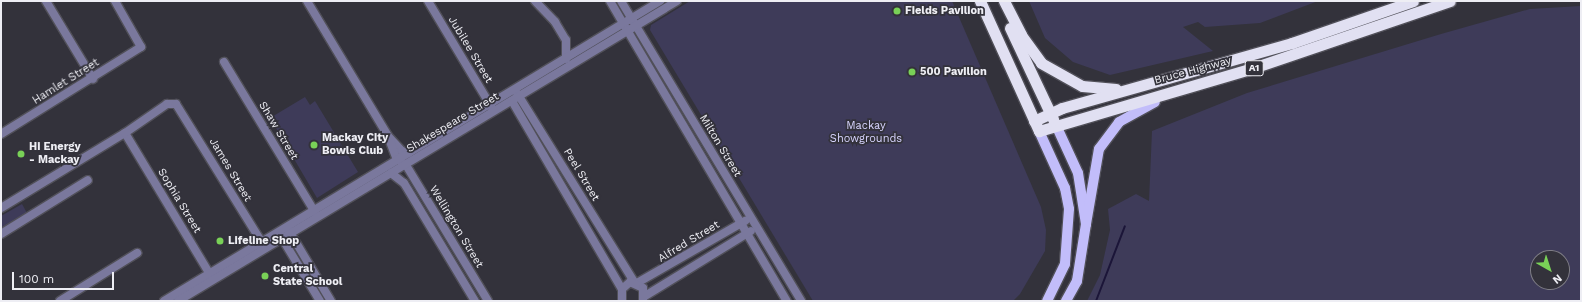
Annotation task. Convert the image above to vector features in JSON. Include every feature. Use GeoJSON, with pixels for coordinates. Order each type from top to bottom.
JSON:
{"type":"FeatureCollection","features":[{"type":"Feature","properties":{"kind":"highway"},"geometry":{"type":"LineString","coordinates":[[980,1],[1037,126]]}},
{"type":"Feature","properties":{"kind":"highway"},"geometry":{"type":"LineString","coordinates":[[997,1],[1053,118]]}},
{"type":"Feature","properties":{"kind":"highway","name":"A1"},"geometry":{"type":"LineString","coordinates":[[1004,1],[1031,51],[1055,73],[1082,86],[1106,90],[1135,88]]}},
{"type":"Feature","properties":{"kind":"highway","name":"Bruce Highway"},"geometry":{"type":"LineString","coordinates":[[1037,126],[1053,118],[1135,88],[1292,43],[1413,1]]}},
{"type":"Feature","properties":{"kind":"highway","name":"Bruce Highway"},"geometry":{"type":"LineString","coordinates":[[1053,118],[1250,69],[1450,1]]}},
{"type":"Feature","properties":{"kind":"main road"},"geometry":{"type":"LineString","coordinates":[[1066,301],[1078,281],[1094,166],[1099,149],[1119,122],[1148,104],[1250,69]]}},
{"type":"Feature","properties":{"kind":"main road"},"geometry":{"type":"LineString","coordinates":[[1053,118],[1078,173],[1086,224]]}},
{"type":"Feature","properties":{"kind":"main road"},"geometry":{"type":"LineString","coordinates":[[1037,126],[1065,188],[1070,209],[1065,264],[1047,301]]}},
{"type":"Feature","properties":{"kind":"street"},"geometry":{"type":"LineString","coordinates":[[46,1],[93,79]]}},
{"type":"Feature","properties":{"kind":"street","name":"Hamlet Street"},"geometry":{"type":"LineString","coordinates":[[1,134],[93,79],[141,47],[115,1]]}},
{"type":"Feature","properties":{"kind":"street","name":"Jubilee Street"},"geometry":{"type":"LineString","coordinates":[[428,1],[492,108]]}},
{"type":"Feature","properties":{"kind":"street"},"geometry":{"type":"LineString","coordinates":[[536,1],[555,22],[566,40],[583,49]]}},
{"type":"Feature","properties":{"kind":"street","name":"Milton Street"},"geometry":{"type":"LineString","coordinates":[[610,1],[787,301]]}},
{"type":"Feature","properties":{"kind":"street","name":"Milton Street"},"geometry":{"type":"LineString","coordinates":[[621,1],[801,301]]}},
{"type":"Feature","properties":{"kind":"street","name":"Shakespeare Street"},"geometry":{"type":"LineString","coordinates":[[360,188],[377,173],[409,153],[492,108],[521,96],[625,28],[631,18],[660,1]]}},
{"type":"Feature","properties":{"kind":"street","name":"Shakespeare Street"},"geometry":{"type":"LineString","coordinates":[[164,301],[175,299],[346,196],[406,165],[492,108],[502,97],[583,49],[625,28],[636,26],[677,1]]}},
{"type":"Feature","properties":{"kind":"street"},"geometry":{"type":"LineString","coordinates":[[308,2],[388,136],[397,160],[418,157]]}},
{"type":"Feature","properties":{"kind":"street"},"geometry":{"type":"LineString","coordinates":[[566,40],[566,59]]}},
{"type":"Feature","properties":{"kind":"street","name":"Shaw Street"},"geometry":{"type":"LineString","coordinates":[[224,62],[316,214]]}},
{"type":"Feature","properties":{"kind":"street"},"geometry":{"type":"LineString","coordinates":[[502,97],[516,93],[521,96]]}},
{"type":"Feature","properties":{"kind":"street","name":"Peel Street"},"geometry":{"type":"LineString","coordinates":[[521,96],[644,299]]}},
{"type":"Feature","properties":{"kind":"street","name":"Peel Street"},"geometry":{"type":"LineString","coordinates":[[512,101],[621,290],[622,301]]}},
{"type":"Feature","properties":{"kind":"street","name":"James Street"},"geometry":{"type":"LineString","coordinates":[[125,133],[167,104],[176,104],[263,246]]}},
{"type":"Feature","properties":{"kind":"street"},"geometry":{"type":"LineString","coordinates":[[520,113],[528,108]]}},
{"type":"Feature","properties":{"kind":"street"},"geometry":{"type":"LineString","coordinates":[[1,208],[125,133]]}},
{"type":"Feature","properties":{"kind":"street","name":"Sophia Street"},"geometry":{"type":"LineString","coordinates":[[125,133],[212,277]]}},
{"type":"Feature","properties":{"kind":"street"},"geometry":{"type":"LineString","coordinates":[[388,136],[402,151],[409,153]]}},
{"type":"Feature","properties":{"kind":"street"},"geometry":{"type":"LineString","coordinates":[[377,173],[406,165]]}},
{"type":"Feature","properties":{"kind":"street","name":"Wellington Street"},"geometry":{"type":"LineString","coordinates":[[406,165],[488,301]]}},
{"type":"Feature","properties":{"kind":"street","name":"Wellington Street"},"geometry":{"type":"LineString","coordinates":[[391,173],[404,183],[475,301]]}},
{"type":"Feature","properties":{"kind":"street"},"geometry":{"type":"LineString","coordinates":[[404,183],[413,177]]}},
{"type":"Feature","properties":{"kind":"street"},"geometry":{"type":"LineString","coordinates":[[1,234],[88,180]]}},
{"type":"Feature","properties":{"kind":"street","name":"Alfred Street"},"geometry":{"type":"LineString","coordinates":[[621,290],[750,218]]}},
{"type":"Feature","properties":{"kind":"street","name":"Alfred Street"},"geometry":{"type":"LineString","coordinates":[[644,299],[756,228]]}},
{"type":"Feature","properties":{"kind":"street"},"geometry":{"type":"LineString","coordinates":[[289,230],[331,301]]}},
{"type":"Feature","properties":{"kind":"street"},"geometry":{"type":"LineString","coordinates":[[281,235],[320,301]]}},
{"type":"Feature","properties":{"kind":"street"},"geometry":{"type":"LineString","coordinates":[[291,252],[299,247]]}},
{"type":"Feature","properties":{"kind":"street"},"geometry":{"type":"LineString","coordinates":[[60,301],[137,253]]}},
{"type":"Feature","properties":{"kind":"street"},"geometry":{"type":"LineString","coordinates":[[612,301],[621,290]]}},
{"type":"Feature","properties":{"kind":"green space","name":"Mackay Showgrounds"},"geometry":{"type":"Polygon","coordinates":[[[690,1],[952,1],[1041,207],[1046,230],[1045,251],[1020,294],[1013,301],[813,301],[650,30],[651,25],[690,1]]]}},
{"type":"Feature","properties":{"kind":"green space"},"geometry":{"type":"Polygon","coordinates":[[[1029,1],[1318,1],[1260,23],[1205,27],[1198,22],[1183,27],[1213,51],[1110,75],[1073,62],[1045,38],[1029,1]]]}},
{"type":"Feature","properties":{"kind":"green space"},"geometry":{"type":"Polygon","coordinates":[[[1581,6],[1581,301],[1087,301],[1100,275],[1110,230],[1108,209],[1136,194],[1149,201],[1152,131],[1247,93],[1441,34],[1530,9],[1581,6]]]}},
{"type":"Feature","properties":{"kind":"green space","name":"Mackay City Bowls Club"},"geometry":{"type":"Polygon","coordinates":[[[305,97],[310,105],[315,101],[358,172],[317,198],[270,118],[305,97]]]}},
{"type":"Feature","properties":{"kind":"green space"},"geometry":{"type":"Polygon","coordinates":[[[22,204],[27,213],[1,228],[1,216],[22,204]]]}},
{"type":"Feature","properties":{"kind":"waterway"},"geometry":{"type":"LineString","coordinates":[[1096,301],[1125,226]]}},
{"type":"Feature","properties":{"kind":"place","name":"Fields Pavilion"},"geometry":{"type":"Point","coordinates":[897,11]}},
{"type":"Feature","properties":{"kind":"place","name":"500 Pavilion"},"geometry":{"type":"Point","coordinates":[912,72]}},
{"type":"Feature","properties":{"kind":"place","name":"Mackay City Bowls Club"},"geometry":{"type":"Point","coordinates":[314,145]}},
{"type":"Feature","properties":{"kind":"place","name":"Hi Energy - Mackay"},"geometry":{"type":"Point","coordinates":[21,154]}},
{"type":"Feature","properties":{"kind":"place","name":"Lifeline Shop"},"geometry":{"type":"Point","coordinates":[220,241]}},
{"type":"Feature","properties":{"kind":"place","name":"Central State School"},"geometry":{"type":"Point","coordinates":[265,276]}}]}
